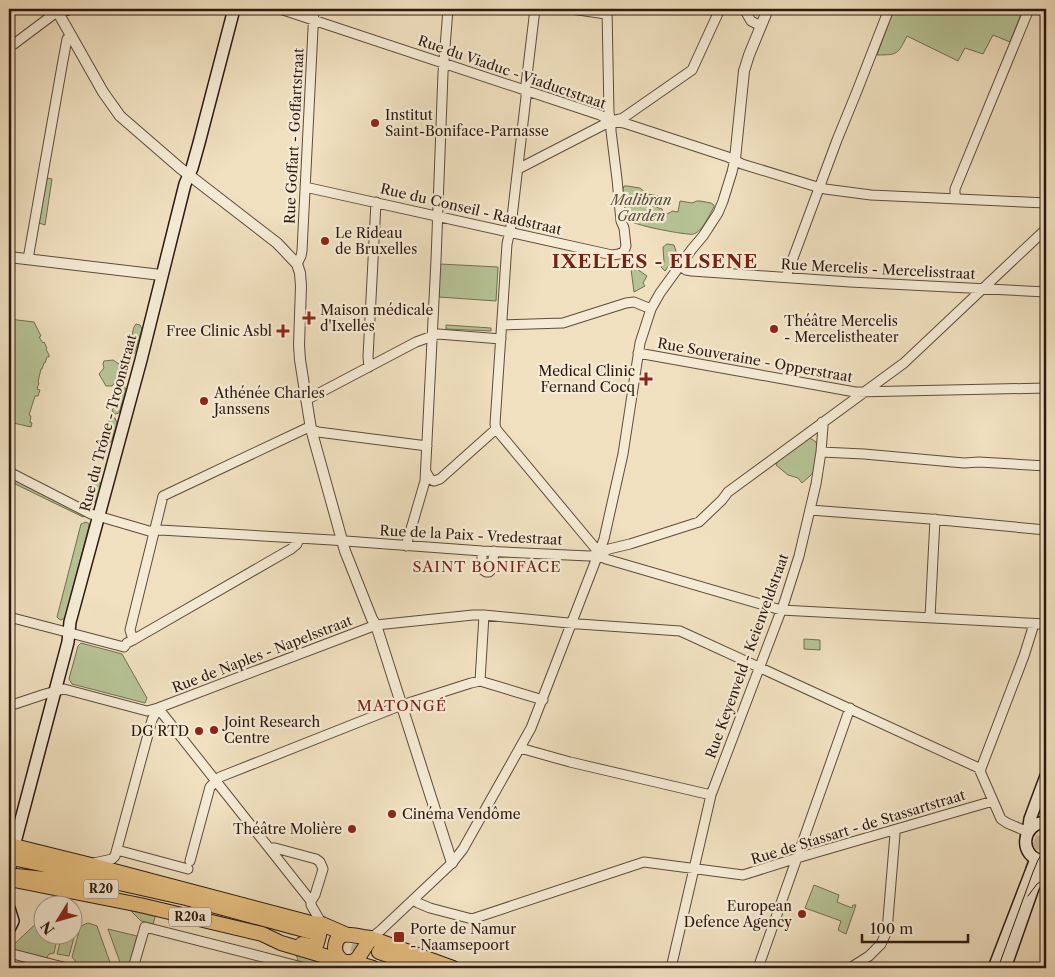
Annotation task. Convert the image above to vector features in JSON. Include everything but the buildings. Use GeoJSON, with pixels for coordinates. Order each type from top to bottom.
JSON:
{"type":"FeatureCollection","features":[{"type":"Feature","properties":{"kind":"main road","name":"Rue du Trône - Troonstraat"},"geometry":{"type":"LineString","coordinates":[[13,863],[54,691],[68,642],[70,622],[141,360],[184,184],[192,168],[234,9]]}},
{"type":"Feature","properties":{"kind":"main road"},"geometry":{"type":"LineString","coordinates":[[1041,860],[1030,855],[1026,845],[1026,836],[1030,819],[1046,776]]}},
{"type":"Feature","properties":{"kind":"main road"},"geometry":{"type":"LineString","coordinates":[[1028,832],[1036,824],[1046,822]]}},
{"type":"Feature","properties":{"kind":"main road"},"geometry":{"type":"LineString","coordinates":[[994,968],[1041,860]]}},
{"type":"Feature","properties":{"kind":"main road"},"geometry":{"type":"LineString","coordinates":[[1005,968],[1041,860]]}},
{"type":"Feature","properties":{"kind":"main road"},"geometry":{"type":"LineString","coordinates":[[13,863],[88,868],[156,882],[221,899],[311,923],[317,943],[311,946],[262,934]]}},
{"type":"Feature","properties":{"kind":"main road","name":"R20"},"geometry":{"type":"LineString","coordinates":[[13,863],[63,881],[186,902],[315,932]]}},
{"type":"Feature","properties":{"kind":"main road","name":"R20a"},"geometry":{"type":"LineString","coordinates":[[13,863],[140,905],[262,934],[282,943],[345,964],[372,950],[453,968]]}},
{"type":"Feature","properties":{"kind":"main road","name":"R20"},"geometry":{"type":"LineString","coordinates":[[88,868],[186,902]]}},
{"type":"Feature","properties":{"kind":"main road"},"geometry":{"type":"LineString","coordinates":[[156,882],[216,923]]}},
{"type":"Feature","properties":{"kind":"main road"},"geometry":{"type":"LineString","coordinates":[[140,905],[221,899]]}},
{"type":"Feature","properties":{"kind":"main road"},"geometry":{"type":"LineString","coordinates":[[9,908],[13,921],[9,928]]}},
{"type":"Feature","properties":{"kind":"main road"},"geometry":{"type":"LineString","coordinates":[[315,932],[336,929],[345,934],[351,934],[400,968]]}},
{"type":"Feature","properties":{"kind":"main road"},"geometry":{"type":"LineString","coordinates":[[345,934],[338,939],[335,947],[336,955],[345,964],[372,950],[425,968]]}},
{"type":"Feature","properties":{"kind":"street","name":"Rue du Viaduc - Viaductstraat"},"geometry":{"type":"LineString","coordinates":[[280,9],[600,115],[611,121],[820,188],[871,196],[1046,202]]}},
{"type":"Feature","properties":{"kind":"street","name":"Rue Goffart - Goffartstraat"},"geometry":{"type":"LineString","coordinates":[[297,264],[302,251],[314,9]]}},
{"type":"Feature","properties":{"kind":"street"},"geometry":{"type":"LineString","coordinates":[[406,546],[426,472],[448,9]]}},
{"type":"Feature","properties":{"kind":"street"},"geometry":{"type":"LineString","coordinates":[[535,9],[518,169],[507,244],[495,424],[496,429],[596,549],[598,555],[606,559],[781,610],[1046,624]]}},
{"type":"Feature","properties":{"kind":"street"},"geometry":{"type":"LineString","coordinates":[[571,9],[606,11],[609,113],[611,121]]}},
{"type":"Feature","properties":{"kind":"street"},"geometry":{"type":"LineString","coordinates":[[518,169],[611,121],[623,118],[692,70],[720,9]]}},
{"type":"Feature","properties":{"kind":"street"},"geometry":{"type":"LineString","coordinates":[[744,9],[751,21],[761,26]]}},
{"type":"Feature","properties":{"kind":"street"},"geometry":{"type":"LineString","coordinates":[[372,950],[381,930],[452,863],[463,849],[531,728],[543,700],[604,539],[621,462],[640,343],[651,309],[703,236],[718,213],[723,201],[732,172],[744,71],[768,9]]}},
{"type":"Feature","properties":{"kind":"street"},"geometry":{"type":"LineString","coordinates":[[786,277],[888,9]]}},
{"type":"Feature","properties":{"kind":"street"},"geometry":{"type":"LineString","coordinates":[[955,198],[955,189],[1029,9]]}},
{"type":"Feature","properties":{"kind":"street"},"geometry":{"type":"LineString","coordinates":[[9,46],[57,10],[103,92],[126,121],[189,174],[277,243],[297,264],[301,286],[299,345],[312,429],[342,541],[376,625],[452,863]]}},
{"type":"Feature","properties":{"kind":"street"},"geometry":{"type":"LineString","coordinates":[[28,259],[67,39],[72,36]]}},
{"type":"Feature","properties":{"kind":"street","name":"Rue du Conseil - Raadstraat"},"geometry":{"type":"LineString","coordinates":[[305,187],[612,255],[619,254],[624,251],[626,246],[624,228],[621,221],[611,121]]}},
{"type":"Feature","properties":{"kind":"street"},"geometry":{"type":"LineString","coordinates":[[369,367],[376,202]]}},
{"type":"Feature","properties":{"kind":"street"},"geometry":{"type":"LineString","coordinates":[[598,555],[609,549],[700,522],[728,492],[904,363],[1046,229]]}},
{"type":"Feature","properties":{"kind":"street"},"geometry":{"type":"LineString","coordinates":[[9,257],[162,275]]}},
{"type":"Feature","properties":{"kind":"street","name":"Rue Mercelis - Mercelisstraat"},"geometry":{"type":"LineString","coordinates":[[680,266],[692,271],[1046,292]]}},
{"type":"Feature","properties":{"kind":"street"},"geometry":{"type":"LineString","coordinates":[[502,325],[563,323],[614,306],[634,302],[651,309]]}},
{"type":"Feature","properties":{"kind":"street"},"geometry":{"type":"LineString","coordinates":[[306,400],[416,342],[438,334],[501,339]]}},
{"type":"Feature","properties":{"kind":"street","name":"Rue Souveraine - Opperstraat"},"geometry":{"type":"LineString","coordinates":[[638,353],[855,392],[1046,388]]}},
{"type":"Feature","properties":{"kind":"street","name":"Rue Keyenveld - Keienveldstraat"},"geometry":{"type":"LineString","coordinates":[[671,968],[711,794],[800,556],[821,452],[824,426],[822,422]]}},
{"type":"Feature","properties":{"kind":"street"},"geometry":{"type":"LineString","coordinates":[[133,640],[130,630],[163,496],[308,428],[318,432],[426,446]]}},
{"type":"Feature","properties":{"kind":"street"},"geometry":{"type":"LineString","coordinates":[[426,472],[430,479],[438,480],[496,429]]}},
{"type":"Feature","properties":{"kind":"street"},"geometry":{"type":"LineString","coordinates":[[821,452],[956,462],[1046,466]]}},
{"type":"Feature","properties":{"kind":"street","name":"Rue de la Paix - Vredestraat"},"geometry":{"type":"LineString","coordinates":[[9,472],[91,514],[149,531],[299,538],[494,552],[598,555]]}},
{"type":"Feature","properties":{"kind":"street"},"geometry":{"type":"LineString","coordinates":[[810,510],[935,519],[1046,530]]}},
{"type":"Feature","properties":{"kind":"street"},"geometry":{"type":"LineString","coordinates":[[930,618],[935,519]]}},
{"type":"Feature","properties":{"kind":"street"},"geometry":{"type":"LineString","coordinates":[[9,616],[76,636],[124,647],[127,643],[291,549],[299,538]]}},
{"type":"Feature","properties":{"kind":"street"},"geometry":{"type":"LineString","coordinates":[[630,544],[625,548],[622,556],[630,566]]}},
{"type":"Feature","properties":{"kind":"street"},"geometry":{"type":"LineString","coordinates":[[482,551],[482,569],[486,572],[492,569],[494,552]]}},
{"type":"Feature","properties":{"kind":"street"},"geometry":{"type":"LineString","coordinates":[[480,682],[484,615]]}},
{"type":"Feature","properties":{"kind":"street","name":"Rue de Naples - Napelsstraat"},"geometry":{"type":"LineString","coordinates":[[158,708],[376,625],[484,615],[572,624],[680,631],[981,769]]}},
{"type":"Feature","properties":{"kind":"street"},"geometry":{"type":"LineString","coordinates":[[1028,832],[1002,820],[980,773],[1024,656],[1034,624]]}},
{"type":"Feature","properties":{"kind":"street"},"geometry":{"type":"LineString","coordinates":[[117,850],[189,865],[210,787],[220,777],[402,705],[471,683],[480,682],[543,700]]}},
{"type":"Feature","properties":{"kind":"street"},"geometry":{"type":"LineString","coordinates":[[9,706],[64,689],[147,710],[158,708]]}},
{"type":"Feature","properties":{"kind":"street"},"geometry":{"type":"LineString","coordinates":[[158,708],[269,848],[313,898]]}},
{"type":"Feature","properties":{"kind":"street"},"geometry":{"type":"LineString","coordinates":[[88,868],[112,859],[115,856],[152,720],[158,708]]}},
{"type":"Feature","properties":{"kind":"street"},"geometry":{"type":"LineString","coordinates":[[758,968],[850,708]]}},
{"type":"Feature","properties":{"kind":"street"},"geometry":{"type":"LineString","coordinates":[[520,748],[588,766],[711,794]]}},
{"type":"Feature","properties":{"kind":"street","name":"Rue de Stassart - de Stassartstraat"},"geometry":{"type":"LineString","coordinates":[[413,900],[430,908],[472,919],[644,862],[743,876],[797,858],[993,801]]}},
{"type":"Feature","properties":{"kind":"street"},"geometry":{"type":"LineString","coordinates":[[850,968],[869,956],[881,944],[887,931],[894,830]]}},
{"type":"Feature","properties":{"kind":"street"},"geometry":{"type":"LineString","coordinates":[[269,848],[276,848],[316,859],[320,862],[323,869],[311,905],[320,918],[315,932]]}},
{"type":"Feature","properties":{"kind":"street"},"geometry":{"type":"LineString","coordinates":[[133,968],[145,927],[306,968]]}},
{"type":"Feature","properties":{"kind":"street"},"geometry":{"type":"LineString","coordinates":[[9,953],[67,968]]}},
{"type":"Feature","properties":{"kind":"green space"},"geometry":{"type":"Polygon","coordinates":[[[894,9],[1023,9],[1010,42],[993,35],[983,54],[965,48],[958,61],[907,36],[899,50],[893,54],[877,55],[894,9]]]}},
{"type":"Feature","properties":{"kind":"green space"},"geometry":{"type":"Polygon","coordinates":[[[47,178],[52,179],[45,225],[39,223],[47,178]]]}},
{"type":"Feature","properties":{"kind":"green space","name":"Malibran Garden"},"geometry":{"type":"Polygon","coordinates":[[[624,186],[640,188],[647,194],[659,196],[656,207],[666,213],[678,212],[680,201],[692,203],[700,201],[711,203],[714,207],[696,233],[677,233],[647,227],[632,222],[627,218],[624,205],[624,186]]]}},
{"type":"Feature","properties":{"kind":"green space"},"geometry":{"type":"Polygon","coordinates":[[[667,244],[674,245],[677,254],[665,271],[661,267],[664,262],[663,247],[667,244]]]}},
{"type":"Feature","properties":{"kind":"green space"},"geometry":{"type":"Polygon","coordinates":[[[440,264],[498,267],[496,301],[439,297],[440,264]]]}},
{"type":"Feature","properties":{"kind":"green space"},"geometry":{"type":"Polygon","coordinates":[[[634,267],[647,276],[643,283],[645,286],[634,292],[631,269],[634,267]]]}},
{"type":"Feature","properties":{"kind":"green space"},"geometry":{"type":"Polygon","coordinates":[[[9,319],[34,322],[41,336],[39,337],[44,342],[49,355],[41,369],[37,389],[40,390],[38,396],[35,396],[29,415],[31,416],[31,427],[9,422],[9,319]]]}},
{"type":"Feature","properties":{"kind":"green space"},"geometry":{"type":"Polygon","coordinates":[[[136,324],[140,325],[142,329],[135,352],[131,355],[128,353],[128,350],[136,324]]]}},
{"type":"Feature","properties":{"kind":"green space"},"geometry":{"type":"Polygon","coordinates":[[[446,325],[491,328],[491,331],[446,329],[446,325]]]}},
{"type":"Feature","properties":{"kind":"green space"},"geometry":{"type":"Polygon","coordinates":[[[113,360],[121,364],[116,381],[112,386],[106,386],[99,374],[104,368],[104,361],[113,360]]]}},
{"type":"Feature","properties":{"kind":"green space"},"geometry":{"type":"Polygon","coordinates":[[[120,385],[124,385],[126,390],[119,413],[115,414],[112,410],[116,405],[115,398],[120,394],[118,388],[120,385]]]}},
{"type":"Feature","properties":{"kind":"green space"},"geometry":{"type":"Polygon","coordinates":[[[111,418],[115,418],[117,423],[111,442],[107,443],[105,438],[111,418]]]}},
{"type":"Feature","properties":{"kind":"green space"},"geometry":{"type":"Polygon","coordinates":[[[810,438],[816,442],[817,446],[814,471],[802,483],[798,478],[788,475],[776,465],[778,460],[810,438]]]}},
{"type":"Feature","properties":{"kind":"green space"},"geometry":{"type":"Polygon","coordinates":[[[9,477],[86,516],[83,517],[9,481],[9,477]]]}},
{"type":"Feature","properties":{"kind":"green space"},"geometry":{"type":"Polygon","coordinates":[[[96,480],[100,482],[100,490],[95,502],[92,503],[89,501],[90,493],[96,480]]]}},
{"type":"Feature","properties":{"kind":"green space"},"geometry":{"type":"Polygon","coordinates":[[[86,522],[89,526],[65,618],[61,620],[57,617],[81,524],[86,522]]]}},
{"type":"Feature","properties":{"kind":"green space"},"geometry":{"type":"Polygon","coordinates":[[[804,639],[820,640],[820,650],[804,649],[804,639]]]}},
{"type":"Feature","properties":{"kind":"green space"},"geometry":{"type":"Polygon","coordinates":[[[81,643],[122,654],[147,698],[145,703],[72,684],[69,679],[78,646],[81,643]]]}},
{"type":"Feature","properties":{"kind":"green space"},"geometry":{"type":"Polygon","coordinates":[[[814,885],[839,895],[837,902],[852,908],[853,905],[856,905],[846,934],[838,930],[841,921],[805,908],[814,885]]]}},
{"type":"Feature","properties":{"kind":"green space"},"geometry":{"type":"Polygon","coordinates":[[[128,908],[222,927],[322,961],[320,968],[299,964],[297,957],[293,953],[267,945],[267,943],[262,941],[156,914],[153,924],[141,921],[128,908]]]}},
{"type":"Feature","properties":{"kind":"green space"},"geometry":{"type":"Polygon","coordinates":[[[88,923],[97,926],[112,968],[84,968],[76,966],[76,962],[72,957],[76,944],[82,944],[83,925],[88,923]]]}},
{"type":"Feature","properties":{"kind":"green space"},"geometry":{"type":"Polygon","coordinates":[[[32,927],[32,944],[56,944],[54,953],[49,954],[46,959],[9,949],[32,927]]]}},
{"type":"Feature","properties":{"kind":"green space"},"geometry":{"type":"Polygon","coordinates":[[[108,929],[137,936],[129,968],[122,968],[108,929]]]}},
{"type":"Feature","properties":{"kind":"green space"},"geometry":{"type":"Polygon","coordinates":[[[60,944],[72,944],[69,956],[57,954],[60,944]]]}},
{"type":"Feature","properties":{"kind":"tunnel"},"geometry":{"type":"LineString","coordinates":[[1031,870],[1046,828]]}},
{"type":"Feature","properties":{"kind":"tunnel"},"geometry":{"type":"LineString","coordinates":[[312,932],[379,952]]}},
{"type":"Feature","properties":{"kind":"tram line"},"geometry":{"type":"LineString","coordinates":[[998,968],[1033,872],[1046,847]]}},
{"type":"Feature","properties":{"kind":"tram line"},"geometry":{"type":"LineString","coordinates":[[1028,896],[1037,884],[1046,878]]}},
{"type":"Feature","properties":{"kind":"railway"},"geometry":{"type":"LineString","coordinates":[[68,14],[70,9]]}},
{"type":"Feature","properties":{"kind":"place","name":"Institut Saint-Boniface-Parnasse"},"geometry":{"type":"Point","coordinates":[375,123]}},
{"type":"Feature","properties":{"kind":"place","name":"Le Rideau de Bruxelles"},"geometry":{"type":"Point","coordinates":[325,241]}},
{"type":"Feature","properties":{"kind":"place","name":"Maison médicale d'Ixelles"},"geometry":{"type":"Point","coordinates":[309,318]}},
{"type":"Feature","properties":{"kind":"place","name":"Théâtre Mercelis - Mercelistheater"},"geometry":{"type":"Point","coordinates":[774,329]}},
{"type":"Feature","properties":{"kind":"place","name":"Free Clinic Asbl"},"geometry":{"type":"Point","coordinates":[283,331]}},
{"type":"Feature","properties":{"kind":"place","name":"Medical Clinic Fernand Cocq"},"geometry":{"type":"Point","coordinates":[646,379]}},
{"type":"Feature","properties":{"kind":"place","name":"Athénée Charles Janssens"},"geometry":{"type":"Point","coordinates":[204,401]}},
{"type":"Feature","properties":{"kind":"place","name":"Joint Research Centre"},"geometry":{"type":"Point","coordinates":[214,730]}},
{"type":"Feature","properties":{"kind":"place","name":"DG RTD"},"geometry":{"type":"Point","coordinates":[199,731]}},
{"type":"Feature","properties":{"kind":"place","name":"Cinéma Vendôme"},"geometry":{"type":"Point","coordinates":[392,814]}},
{"type":"Feature","properties":{"kind":"place","name":"Théâtre Molière"},"geometry":{"type":"Point","coordinates":[352,829]}},
{"type":"Feature","properties":{"kind":"place","name":"European Defence Agency"},"geometry":{"type":"Point","coordinates":[802,914]}},
{"type":"Feature","properties":{"kind":"place","name":"Porte de Namur - Naamsepoort"},"geometry":{"type":"Point","coordinates":[399,937]}},
{"type":"Feature","properties":{"kind":"district","name":"IXELLES - ELSENE"},"geometry":{"type":"Point","coordinates":[655,261]}},
{"type":"Feature","properties":{"kind":"district","name":"SAINT BONIFACE"},"geometry":{"type":"Point","coordinates":[487,567]}},
{"type":"Feature","properties":{"kind":"district","name":"MATONGÉ"},"geometry":{"type":"Point","coordinates":[402,706]}}]}
